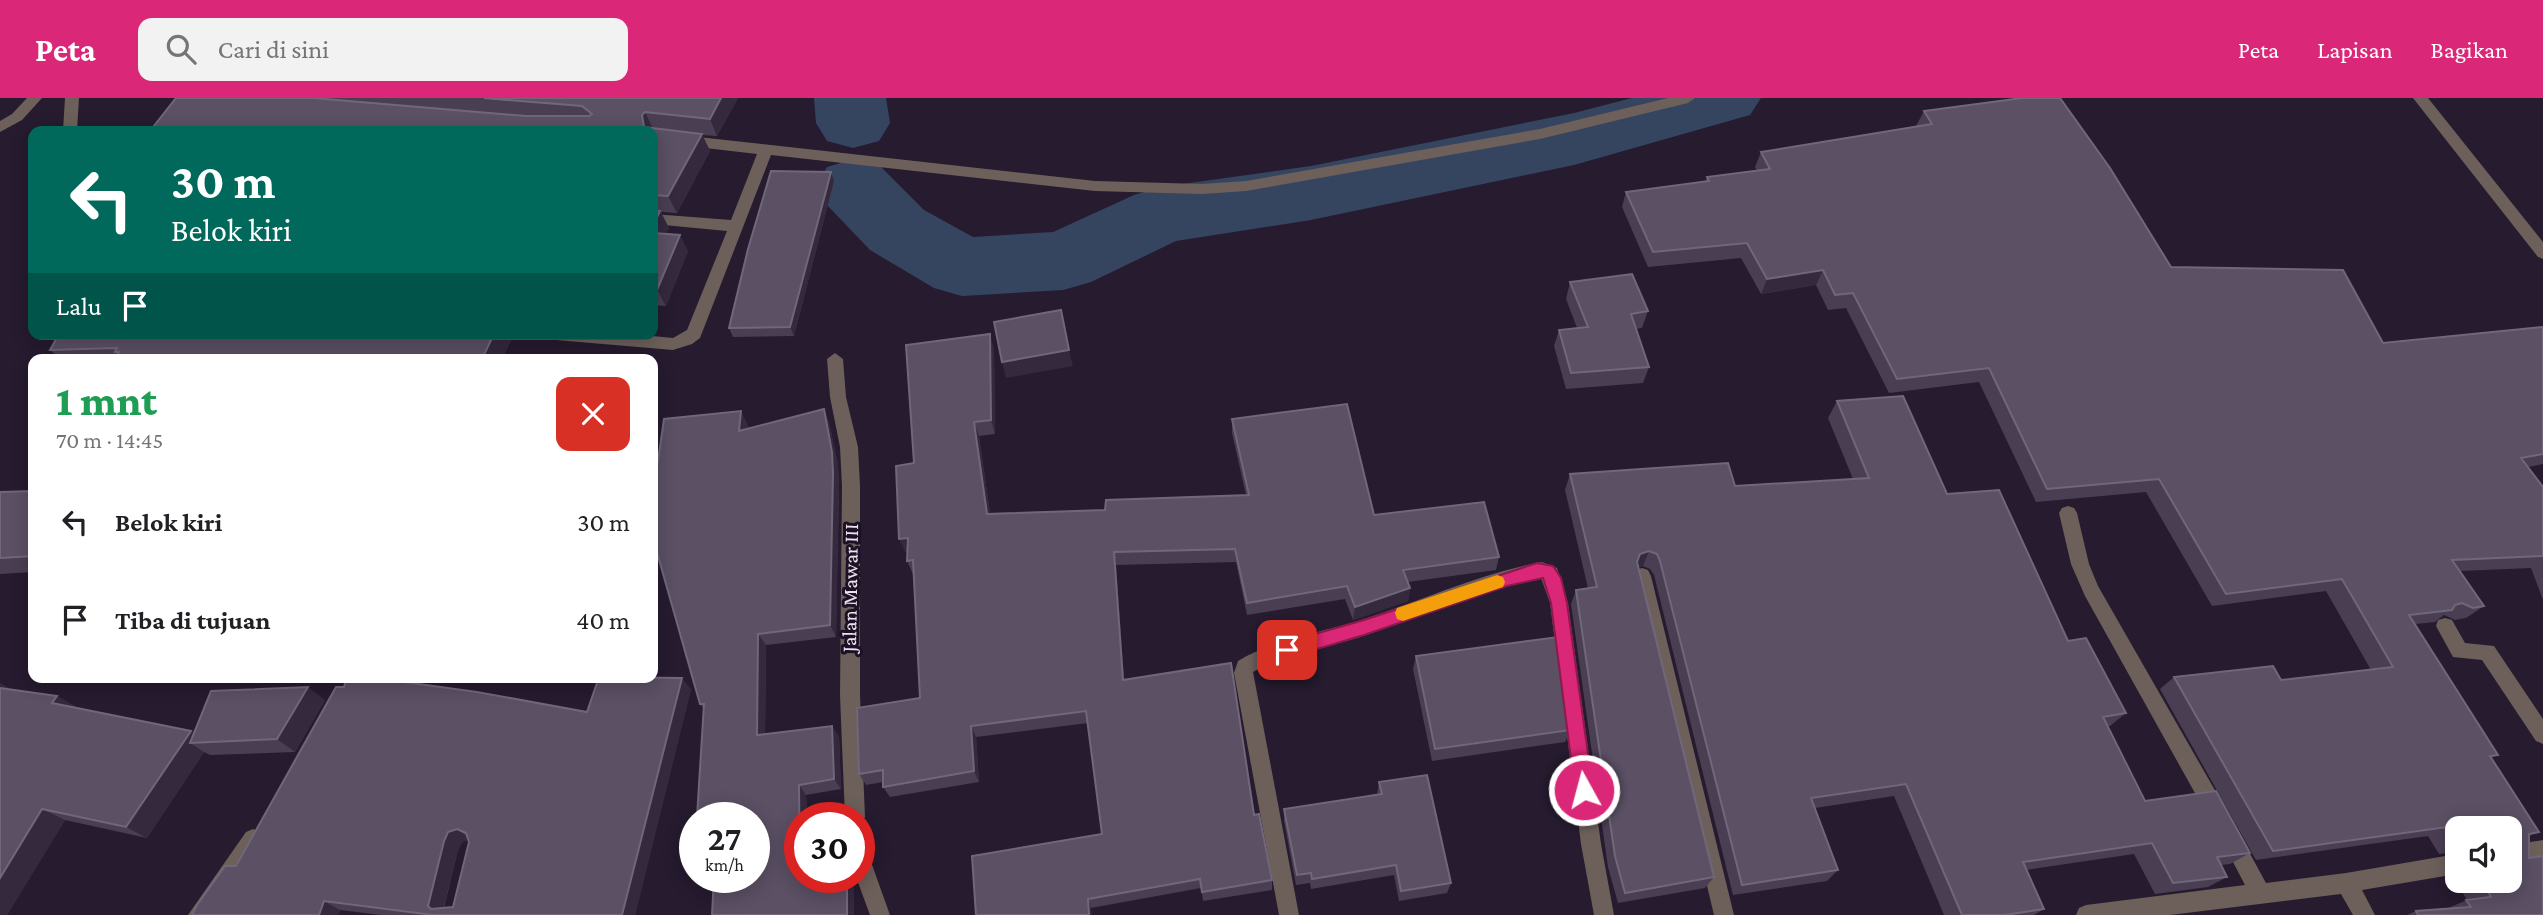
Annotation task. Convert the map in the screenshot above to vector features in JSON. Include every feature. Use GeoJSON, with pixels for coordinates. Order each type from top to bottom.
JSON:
{"type":"FeatureCollection","features":[{"type":"Feature","properties":{"kind":"street"},"geometry":{"type":"LineString","coordinates":[[0,127],[18,117],[34,98]]}},
{"type":"Feature","properties":{"kind":"street"},"geometry":{"type":"LineString","coordinates":[[70,126],[72,98]]}},
{"type":"Feature","properties":{"kind":"street"},"geometry":{"type":"LineString","coordinates":[[658,137],[1095,186],[1202,189],[1246,186],[1540,134],[1688,98]]}},
{"type":"Feature","properties":{"kind":"street"},"geometry":{"type":"LineString","coordinates":[[2420,98],[2543,253]]}},
{"type":"Feature","properties":{"kind":"street"},"geometry":{"type":"LineString","coordinates":[[626,340],[673,344],[694,334],[766,148]]}},
{"type":"Feature","properties":{"kind":"street"},"geometry":{"type":"LineString","coordinates":[[658,219],[736,226]]}},
{"type":"Feature","properties":{"kind":"street","name":"Jalan Mawar III"},"geometry":{"type":"LineString","coordinates":[[835,359],[838,397],[850,464],[849,695],[854,802]]}},
{"type":"Feature","properties":{"kind":"street"},"geometry":{"type":"LineString","coordinates":[[2068,513],[2080,564],[2103,614],[2260,893]]}},
{"type":"Feature","properties":{"kind":"street"},"geometry":{"type":"LineString","coordinates":[[1289,915],[1245,684],[1245,667],[1261,657],[1364,628],[1453,595],[1542,570],[1551,574],[1559,603],[1591,844],[1604,915]]}},
{"type":"Feature","properties":{"kind":"street"},"geometry":{"type":"LineString","coordinates":[[1642,576],[1724,915]]}},
{"type":"Feature","properties":{"kind":"street"},"geometry":{"type":"LineString","coordinates":[[2445,626],[2460,651],[2487,652],[2543,735]]}},
{"type":"Feature","properties":{"kind":"street"},"geometry":{"type":"LineString","coordinates":[[198,915],[221,888],[265,822]]}},
{"type":"Feature","properties":{"kind":"street"},"geometry":{"type":"LineString","coordinates":[[2522,853],[2543,850]]}},
{"type":"Feature","properties":{"kind":"street"},"geometry":{"type":"LineString","coordinates":[[2086,915],[2346,883],[2445,866]]}},
{"type":"Feature","properties":{"kind":"street"},"geometry":{"type":"LineString","coordinates":[[2346,883],[2365,915]]}},
{"type":"Feature","properties":{"kind":"street"},"geometry":{"type":"LineString","coordinates":[[872,893],[880,915]]}},
{"type":"Feature","properties":{"kind":"building"},"geometry":{"type":"Polygon","coordinates":[[[176,98],[313,98],[526,116],[589,116],[592,114],[582,106],[484,98],[721,98],[710,119],[645,112],[642,115],[644,126],[154,126],[176,98]]]}},
{"type":"Feature","properties":{"kind":"building"},"geometry":{"type":"Polygon","coordinates":[[[2022,98],[2060,98],[2110,168],[2171,267],[2343,270],[2383,343],[2543,327],[2543,454],[2521,458],[2543,487],[2543,556],[2452,560],[2484,606],[2473,608],[2462,603],[2455,605],[2452,610],[2409,615],[2498,755],[2490,756],[2539,832],[2529,834],[2529,858],[2543,856],[2543,915],[2418,915],[2416,911],[2471,907],[2466,900],[2491,897],[2489,893],[2522,893],[2522,816],[2445,816],[2445,827],[2273,851],[2174,677],[2273,666],[2281,680],[2393,667],[2342,579],[2226,594],[2159,479],[2047,489],[1989,368],[1897,379],[1853,293],[1835,295],[1823,270],[1767,279],[1747,243],[1653,252],[1626,192],[1709,181],[1707,177],[1770,169],[1761,152],[1932,124],[1924,111],[2022,98]]]}},
{"type":"Feature","properties":{"kind":"building"},"geometry":{"type":"Polygon","coordinates":[[[658,129],[702,134],[668,196],[658,195],[658,129]]]}},
{"type":"Feature","properties":{"kind":"building"},"geometry":{"type":"Polygon","coordinates":[[[771,171],[831,172],[790,327],[729,328],[748,249],[771,171]]]}},
{"type":"Feature","properties":{"kind":"building"},"geometry":{"type":"Polygon","coordinates":[[[658,233],[680,235],[658,288],[658,233]]]}},
{"type":"Feature","properties":{"kind":"building"},"geometry":{"type":"Polygon","coordinates":[[[1632,274],[1648,311],[1631,314],[1649,367],[1571,373],[1559,330],[1588,327],[1570,282],[1632,274]]]}},
{"type":"Feature","properties":{"kind":"building"},"geometry":{"type":"Polygon","coordinates":[[[1061,310],[1069,350],[1002,362],[994,322],[1061,310]]]}},
{"type":"Feature","properties":{"kind":"building"},"geometry":{"type":"Polygon","coordinates":[[[990,334],[991,420],[974,422],[987,514],[1105,510],[1106,500],[1249,495],[1232,419],[1347,404],[1374,515],[1484,502],[1499,557],[1403,570],[1410,588],[1355,607],[1347,586],[1247,603],[1235,549],[1114,552],[1123,680],[1231,663],[1254,815],[1259,814],[1272,880],[1202,892],[1200,879],[1088,899],[1089,915],[976,915],[972,856],[1102,834],[1086,711],[971,726],[974,771],[883,787],[883,770],[859,774],[857,708],[920,698],[913,560],[907,561],[908,538],[899,539],[896,466],[914,463],[906,345],[990,334]]]}},
{"type":"Feature","properties":{"kind":"building"},"geometry":{"type":"Polygon","coordinates":[[[56,340],[491,340],[484,354],[118,354],[119,352],[115,352],[117,348],[50,350],[56,340]]]}},
{"type":"Feature","properties":{"kind":"building"},"geometry":{"type":"Polygon","coordinates":[[[1903,396],[1947,494],[1999,490],[2068,641],[2086,638],[2126,713],[2103,717],[2145,801],[2216,791],[2250,853],[2217,857],[2227,877],[2173,883],[2152,843],[2023,862],[2044,909],[2005,915],[1962,915],[1906,784],[1811,798],[1838,870],[1742,885],[1660,561],[1657,554],[1649,551],[1640,554],[1637,562],[1714,877],[1625,893],[1615,856],[1576,590],[1597,587],[1570,474],[1728,463],[1735,486],[1869,478],[1837,401],[1903,396]]]}},
{"type":"Feature","properties":{"kind":"building"},"geometry":{"type":"Polygon","coordinates":[[[824,409],[833,473],[830,625],[758,634],[757,735],[832,726],[834,779],[799,785],[799,802],[784,802],[784,893],[847,893],[847,915],[712,915],[713,893],[770,893],[770,802],[698,802],[704,704],[700,704],[658,556],[658,461],[664,419],[741,411],[739,431],[824,409]]]}},
{"type":"Feature","properties":{"kind":"building"},"geometry":{"type":"Polygon","coordinates":[[[28,491],[28,556],[0,558],[0,492],[28,491]]]}},
{"type":"Feature","properties":{"kind":"building"},"geometry":{"type":"Polygon","coordinates":[[[1558,637],[1571,730],[1435,749],[1416,656],[1558,637]]]}},
{"type":"Feature","properties":{"kind":"building"},"geometry":{"type":"Polygon","coordinates":[[[658,678],[682,678],[622,915],[433,915],[324,901],[319,915],[192,915],[225,866],[236,866],[336,687],[344,687],[345,683],[412,683],[587,712],[597,683],[658,683],[658,678]],[[457,829],[448,832],[428,906],[431,909],[453,907],[469,842],[466,833],[457,829]]]}},
{"type":"Feature","properties":{"kind":"building"},"geometry":{"type":"Polygon","coordinates":[[[308,687],[277,739],[190,743],[211,691],[308,687]]]}},
{"type":"Feature","properties":{"kind":"building"},"geometry":{"type":"Polygon","coordinates":[[[0,688],[57,696],[52,703],[191,731],[126,827],[42,809],[0,878],[0,688]]]}},
{"type":"Feature","properties":{"kind":"building"},"geometry":{"type":"Polygon","coordinates":[[[1427,775],[1451,883],[1401,891],[1396,865],[1312,879],[1311,873],[1297,875],[1284,809],[1382,794],[1379,782],[1427,775]]]}},
{"type":"Feature","properties":{"kind":"waterway"},"geometry":{"type":"LineString","coordinates":[[850,98],[853,123]]}},
{"type":"Feature","properties":{"kind":"waterway"},"geometry":{"type":"LineString","coordinates":[[854,186],[897,230],[962,267],[1063,261],[1161,215],[1311,193],[1574,139],[1725,98]]}},
{"type":"Feature","properties":{"kind":"slow traffic"},"geometry":{"type":"LineString","coordinates":[[1403,613],[1497,582]]}},
{"type":"Feature","properties":{"kind":"route"},"geometry":{"type":"LineString","coordinates":[[1287,650],[1364,628],[1453,595],[1537,570],[1547,571],[1553,578],[1559,603],[1584,790]]}}]}
